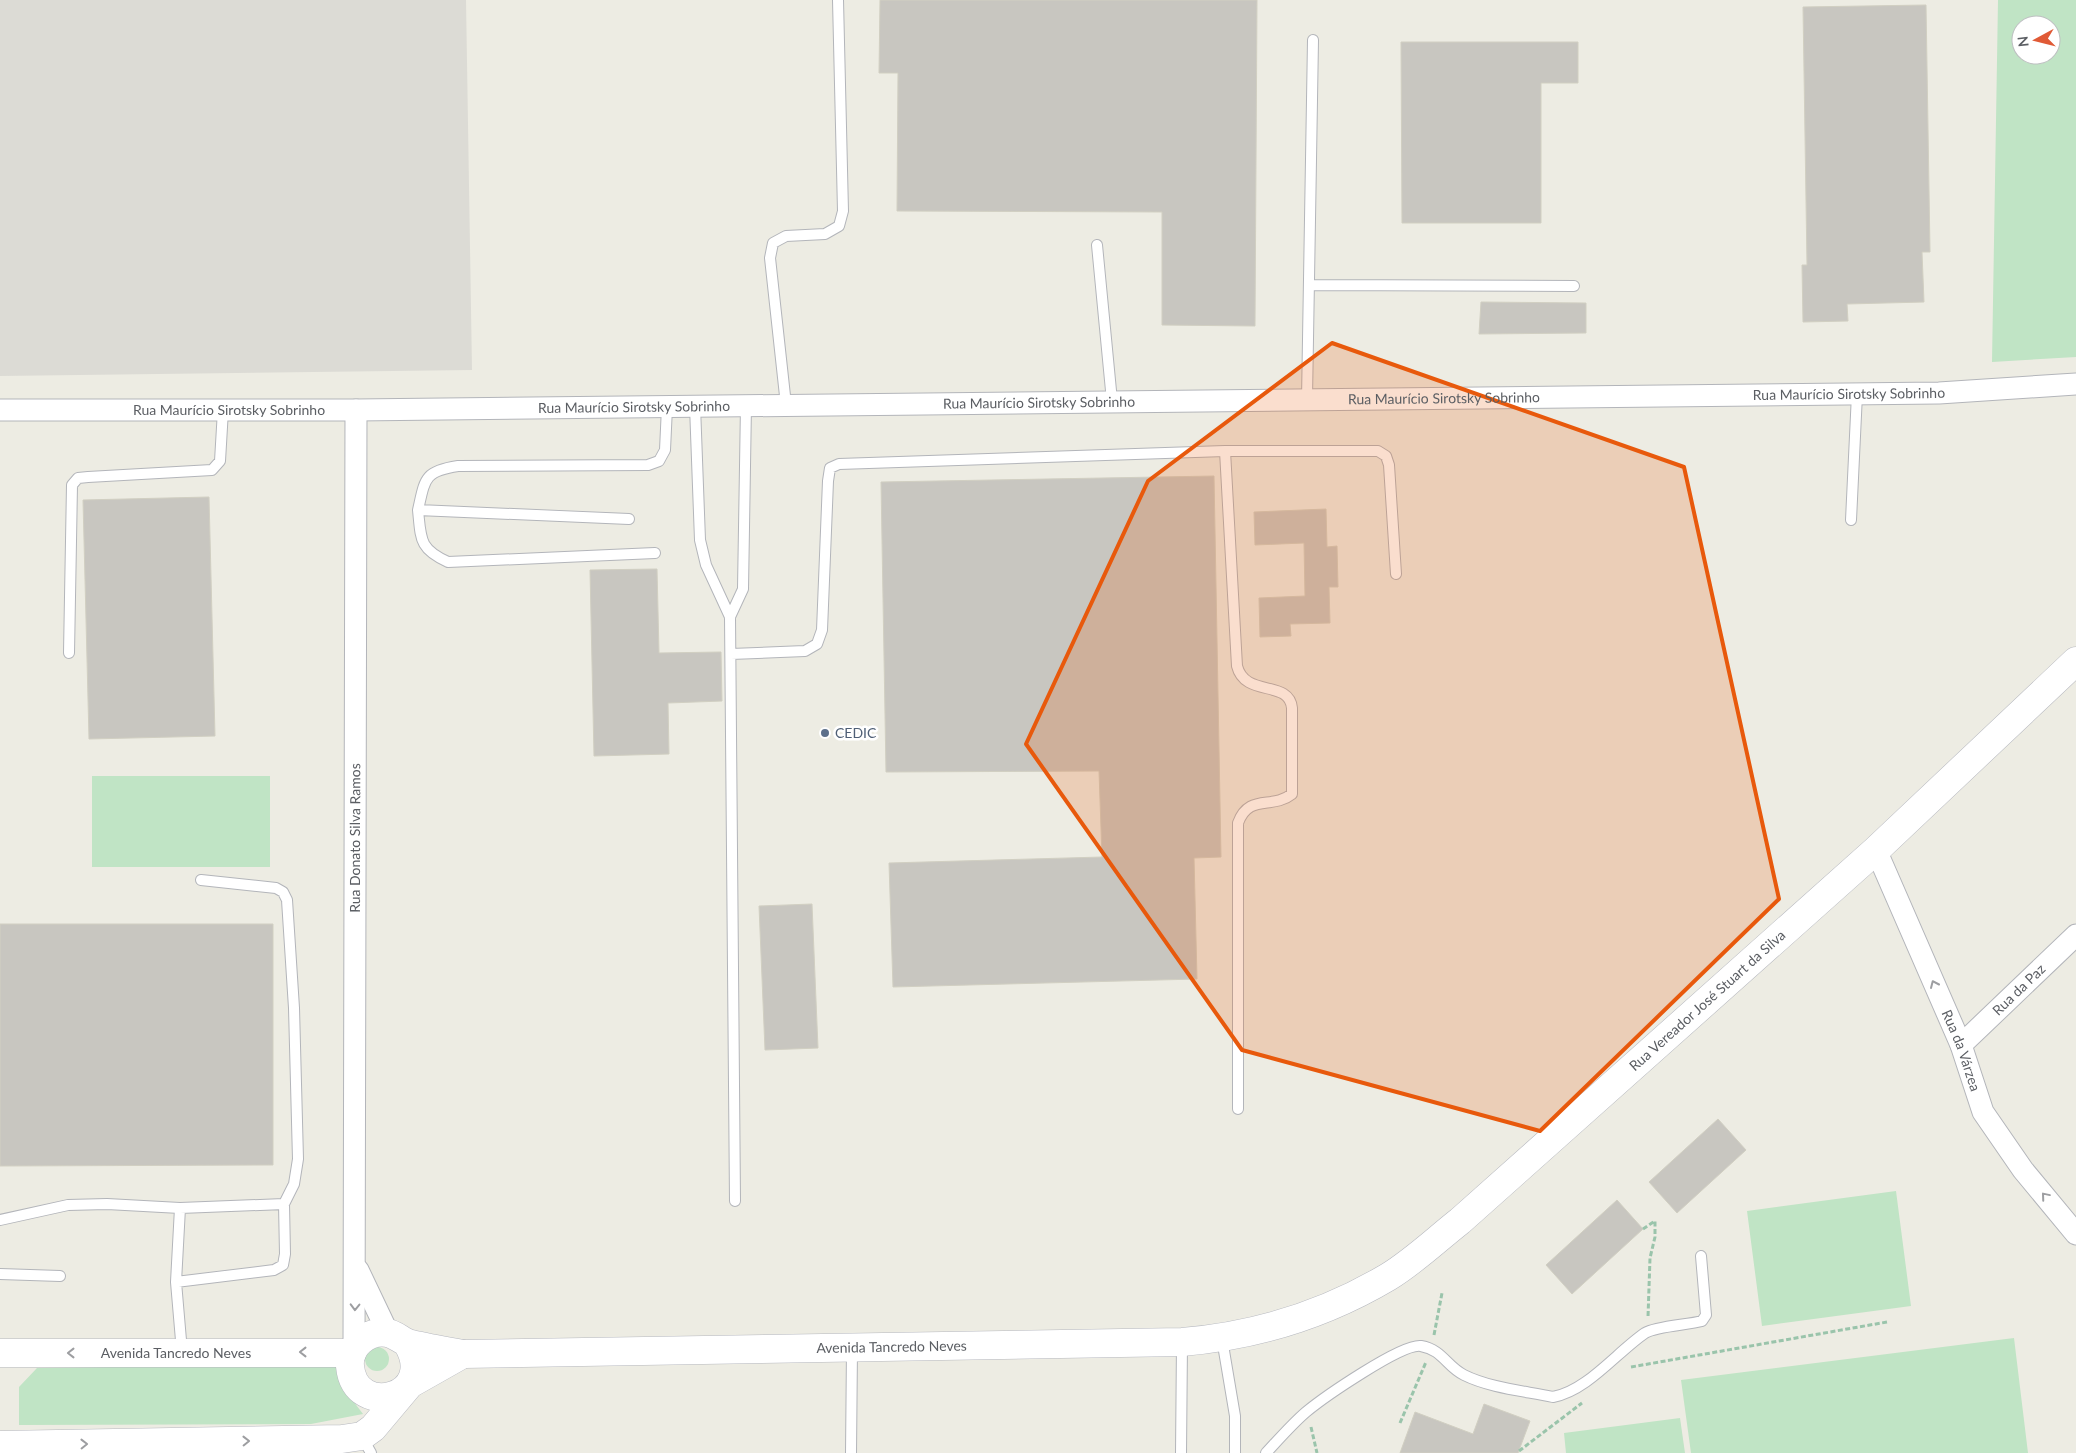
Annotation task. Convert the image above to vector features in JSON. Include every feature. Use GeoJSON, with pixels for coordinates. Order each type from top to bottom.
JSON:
{"type":"FeatureCollection","features":[{"type":"Feature","properties":{"kind":"main road","name":"Rua Vereador José Stuart da Silva"},"geometry":{"type":"LineString","coordinates":[[1319,1313],[1389,1276],[1460,1221],[1876,850],[2076,661]]}},
{"type":"Feature","properties":{"kind":"main road","name":"Avenida Tancredo Neves"},"geometry":{"type":"LineString","coordinates":[[398,1338],[463,1354],[1182,1342],[1222,1339],[1319,1313]]}},
{"type":"Feature","properties":{"kind":"main road"},"geometry":{"type":"LineString","coordinates":[[376,1332],[398,1338],[413,1352],[415,1363],[410,1384],[392,1397],[382,1398],[367,1394],[355,1384],[351,1374],[349,1363],[353,1351],[366,1336],[376,1332]]}},
{"type":"Feature","properties":{"kind":"main road","name":"Avenida Tancredo Neves"},"geometry":{"type":"LineString","coordinates":[[0,1353],[353,1351]]}},
{"type":"Feature","properties":{"kind":"main road","name":"Avenida Tancredo Neves"},"geometry":{"type":"LineString","coordinates":[[0,1445],[342,1439],[366,1444],[373,1428],[410,1384],[463,1354]]}},
{"type":"Feature","properties":{"kind":"street","name":"Rua Maurício Sirotsky Sobrinho"},"geometry":{"type":"LineString","coordinates":[[0,410],[356,410],[1939,393],[2076,384]]}},
{"type":"Feature","properties":{"kind":"street","name":"Rua Donato Silva Ramos"},"geometry":{"type":"LineString","coordinates":[[353,1351],[356,1265],[356,410]]}},
{"type":"Feature","properties":{"kind":"street","name":"Rua da Várzea"},"geometry":{"type":"LineString","coordinates":[[1876,850],[1961,1045],[1973,1087],[1983,1112],[2023,1170],[2076,1234]]}},
{"type":"Feature","properties":{"kind":"street","name":"Rua da Paz"},"geometry":{"type":"LineString","coordinates":[[1961,1045],[2073,945]]}},
{"type":"Feature","properties":{"kind":"street","name":"Rua Donato Silva Ramos"},"geometry":{"type":"LineString","coordinates":[[356,1265],[398,1338]]}},
{"type":"Feature","properties":{"kind":"lane"},"geometry":{"type":"LineString","coordinates":[[786,404],[770,258],[773,243],[786,236],[825,234],[840,226],[843,211],[838,0]]}},
{"type":"Feature","properties":{"kind":"lane"},"geometry":{"type":"LineString","coordinates":[[1307,399],[1313,40]]}},
{"type":"Feature","properties":{"kind":"lane"},"geometry":{"type":"LineString","coordinates":[[1097,245],[1112,401]]}},
{"type":"Feature","properties":{"kind":"lane"},"geometry":{"type":"LineString","coordinates":[[1309,285],[1574,286]]}},
{"type":"Feature","properties":{"kind":"lane"},"geometry":{"type":"LineString","coordinates":[[1851,520],[1857,394]]}},
{"type":"Feature","properties":{"kind":"lane"},"geometry":{"type":"LineString","coordinates":[[730,617],[743,589],[746,405]]}},
{"type":"Feature","properties":{"kind":"lane"},"geometry":{"type":"LineString","coordinates":[[695,406],[700,540],[706,566],[730,617],[735,1201]]}},
{"type":"Feature","properties":{"kind":"lane"},"geometry":{"type":"LineString","coordinates":[[655,553],[448,562],[430,554],[421,538],[418,510],[424,482],[436,469],[458,466],[648,466],[659,462],[665,450],[667,407]]}},
{"type":"Feature","properties":{"kind":"lane"},"geometry":{"type":"LineString","coordinates":[[68,653],[72,485],[78,478],[212,470],[220,461],[224,410]]}},
{"type":"Feature","properties":{"kind":"lane"},"geometry":{"type":"LineString","coordinates":[[731,654],[805,651],[817,644],[822,630],[828,481],[830,468],[839,464],[1225,451],[1378,451],[1386,456],[1390,465],[1396,574]]}},
{"type":"Feature","properties":{"kind":"lane"},"geometry":{"type":"LineString","coordinates":[[1225,451],[1238,671],[1246,683],[1286,694],[1291,700],[1292,708],[1292,794],[1285,799],[1251,806],[1242,811],[1238,823],[1238,1109]]}},
{"type":"Feature","properties":{"kind":"lane"},"geometry":{"type":"LineString","coordinates":[[418,510],[630,519]]}},
{"type":"Feature","properties":{"kind":"lane"},"geometry":{"type":"LineString","coordinates":[[176,1282],[274,1270],[283,1265],[285,1254],[284,1204],[294,1184],[298,1159],[294,1008],[287,900],[283,892],[276,888],[201,880]]}},
{"type":"Feature","properties":{"kind":"lane"},"geometry":{"type":"LineString","coordinates":[[0,1220],[68,1205],[107,1204],[180,1208],[284,1204]]}},
{"type":"Feature","properties":{"kind":"lane"},"geometry":{"type":"LineString","coordinates":[[180,1208],[176,1282],[182,1353]]}},
{"type":"Feature","properties":{"kind":"lane"},"geometry":{"type":"LineString","coordinates":[[1266,1453],[1307,1412],[1347,1383],[1405,1348],[1418,1345],[1432,1348],[1443,1355],[1452,1367],[1464,1375],[1481,1381],[1553,1397],[1565,1395],[1610,1363],[1647,1332],[1702,1321],[1706,1314],[1701,1256]]}},
{"type":"Feature","properties":{"kind":"lane"},"geometry":{"type":"LineString","coordinates":[[0,1274],[60,1276]]}},
{"type":"Feature","properties":{"kind":"lane"},"geometry":{"type":"LineString","coordinates":[[1222,1339],[1235,1416],[1235,1453]]}},
{"type":"Feature","properties":{"kind":"lane"},"geometry":{"type":"LineString","coordinates":[[1181,1453],[1182,1342]]}},
{"type":"Feature","properties":{"kind":"lane"},"geometry":{"type":"LineString","coordinates":[[851,1453],[852,1348]]}},
{"type":"Feature","properties":{"kind":"path"},"geometry":{"type":"LineString","coordinates":[[1631,1367],[1887,1322]]}},
{"type":"Feature","properties":{"kind":"path"},"geometry":{"type":"LineString","coordinates":[[1307,1412],[1317,1453]]}},
{"type":"Feature","properties":{"kind":"highlighted area"},"geometry":{"type":"Polygon","coordinates":[[[1332,343],[1684,467],[1779,899],[1540,1131],[1242,1050],[1026,744],[1148,481],[1332,343]]]}},
{"type":"Feature","properties":{"kind":"shaded area"},"geometry":{"type":"Polygon","coordinates":[[[0,0],[466,0],[472,370],[0,376],[0,0]]]}},
{"type":"Feature","properties":{"kind":"green space"},"geometry":{"type":"Polygon","coordinates":[[[1998,0],[2076,0],[2076,357],[1992,362],[1998,0]]]}},
{"type":"Feature","properties":{"kind":"green space"},"geometry":{"type":"Polygon","coordinates":[[[92,776],[270,776],[270,867],[92,867],[92,776]]]}},
{"type":"Feature","properties":{"kind":"green space"},"geometry":{"type":"Polygon","coordinates":[[[1896,1191],[1911,1306],[1762,1326],[1747,1211],[1896,1191]]]}},
{"type":"Feature","properties":{"kind":"green space"},"geometry":{"type":"Polygon","coordinates":[[[2014,1338],[2028,1453],[1691,1453],[1681,1380],[2014,1338]]]}},
{"type":"Feature","properties":{"kind":"green space"},"geometry":{"type":"Polygon","coordinates":[[[377,1347],[386,1350],[389,1359],[386,1368],[377,1371],[368,1368],[365,1359],[368,1350],[377,1347]]]}},
{"type":"Feature","properties":{"kind":"green space"},"geometry":{"type":"Polygon","coordinates":[[[335,1364],[344,1389],[363,1414],[311,1424],[19,1425],[19,1387],[37,1368],[335,1364]]]}},
{"type":"Feature","properties":{"kind":"green space"},"geometry":{"type":"Polygon","coordinates":[[[1680,1418],[1685,1453],[1566,1453],[1564,1433],[1680,1418]]]}},
{"type":"Feature","properties":{"kind":"building"},"geometry":{"type":"Polygon","coordinates":[[[880,0],[1257,0],[1255,326],[1162,325],[1162,212],[897,211],[898,73],[879,73],[880,0]]]}},
{"type":"Feature","properties":{"kind":"building"},"geometry":{"type":"Polygon","coordinates":[[[1926,5],[1930,252],[1922,252],[1924,302],[1847,304],[1848,321],[1803,322],[1802,265],[1807,265],[1803,7],[1926,5]]]}},
{"type":"Feature","properties":{"kind":"building"},"geometry":{"type":"Polygon","coordinates":[[[1401,42],[1578,42],[1578,83],[1541,83],[1541,223],[1402,223],[1401,42]]]}},
{"type":"Feature","properties":{"kind":"building"},"geometry":{"type":"Polygon","coordinates":[[[1481,302],[1586,303],[1586,333],[1479,334],[1481,302]]]}},
{"type":"Feature","properties":{"kind":"building"},"geometry":{"type":"Polygon","coordinates":[[[1214,476],[1221,857],[1194,858],[1197,979],[893,987],[889,863],[1102,857],[1099,771],[886,772],[881,482],[1214,476]]]}},
{"type":"Feature","properties":{"kind":"building"},"geometry":{"type":"Polygon","coordinates":[[[209,497],[215,736],[89,739],[83,500],[209,497]]]}},
{"type":"Feature","properties":{"kind":"building"},"geometry":{"type":"Polygon","coordinates":[[[1326,509],[1327,547],[1337,546],[1338,587],[1329,587],[1330,623],[1290,624],[1291,636],[1260,637],[1259,598],[1305,596],[1304,543],[1255,545],[1254,512],[1326,509]]]}},
{"type":"Feature","properties":{"kind":"building"},"geometry":{"type":"Polygon","coordinates":[[[657,569],[659,653],[721,652],[722,701],[668,703],[669,754],[594,756],[590,570],[657,569]]]}},
{"type":"Feature","properties":{"kind":"building"},"geometry":{"type":"Polygon","coordinates":[[[812,904],[818,1048],[765,1050],[759,906],[812,904]]]}},
{"type":"Feature","properties":{"kind":"building"},"geometry":{"type":"Polygon","coordinates":[[[0,924],[273,924],[273,1165],[0,1166],[0,924]]]}},
{"type":"Feature","properties":{"kind":"building"},"geometry":{"type":"Polygon","coordinates":[[[1718,1119],[1746,1150],[1677,1213],[1649,1182],[1718,1119]]]}},
{"type":"Feature","properties":{"kind":"building"},"geometry":{"type":"Polygon","coordinates":[[[1617,1200],[1643,1229],[1572,1294],[1546,1265],[1617,1200]]]}},
{"type":"Feature","properties":{"kind":"building"},"geometry":{"type":"Polygon","coordinates":[[[1484,1404],[1530,1421],[1518,1453],[1400,1453],[1415,1412],[1473,1434],[1484,1404]]]}},
{"type":"Feature","properties":{"kind":"place","name":"CEDIC"},"geometry":{"type":"Point","coordinates":[825,733]}}]}
